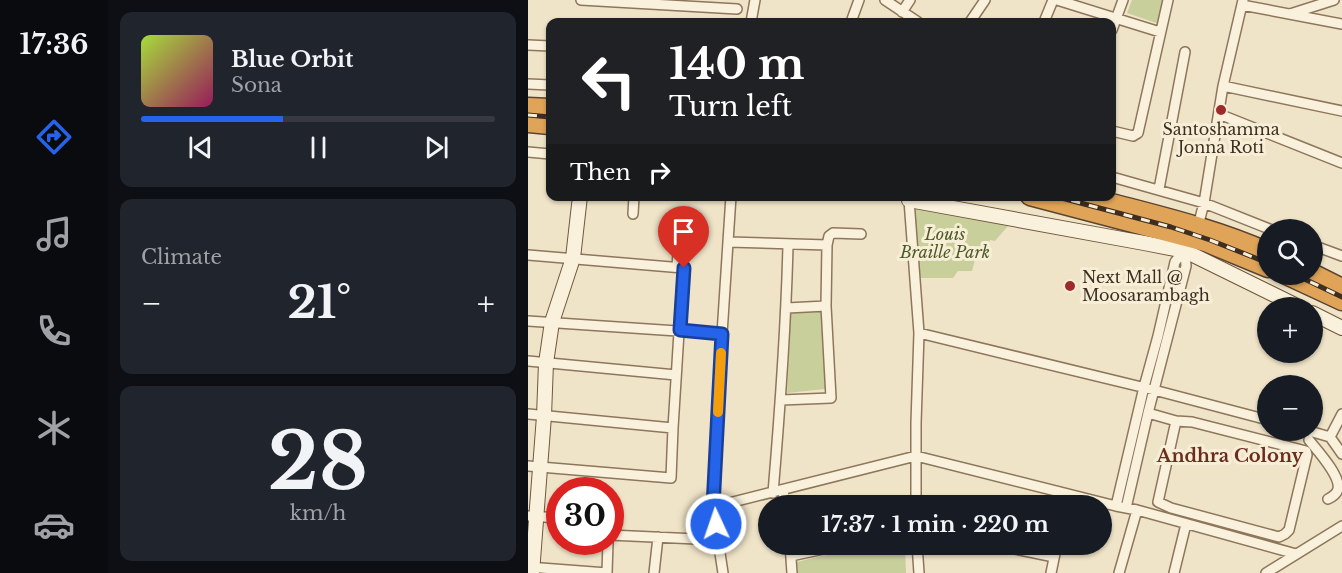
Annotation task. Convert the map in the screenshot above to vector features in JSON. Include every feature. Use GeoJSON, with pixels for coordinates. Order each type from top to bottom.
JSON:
{"type":"FeatureCollection","features":[{"type":"Feature","properties":{"kind":"highway"},"geometry":{"type":"LineString","coordinates":[[528,107],[546,108]]}},
{"type":"Feature","properties":{"kind":"highway"},"geometry":{"type":"LineString","coordinates":[[528,123],[546,125]]}},
{"type":"Feature","properties":{"kind":"highway"},"geometry":{"type":"LineString","coordinates":[[1049,201],[1205,242],[1257,263]]}},
{"type":"Feature","properties":{"kind":"highway"},"geometry":{"type":"LineString","coordinates":[[1098,201],[1191,238],[1242,240],[1257,247]]}},
{"type":"Feature","properties":{"kind":"highway"},"geometry":{"type":"LineString","coordinates":[[1323,278],[1342,288]]}},
{"type":"Feature","properties":{"kind":"highway"},"geometry":{"type":"LineString","coordinates":[[1308,285],[1342,301]]}},
{"type":"Feature","properties":{"kind":"street"},"geometry":{"type":"LineString","coordinates":[[581,0],[737,9]]}},
{"type":"Feature","properties":{"kind":"street"},"geometry":{"type":"LineString","coordinates":[[751,18],[755,0]]}},
{"type":"Feature","properties":{"kind":"street"},"geometry":{"type":"LineString","coordinates":[[852,18],[859,0]]}},
{"type":"Feature","properties":{"kind":"street"},"geometry":{"type":"LineString","coordinates":[[885,0],[912,18]]}},
{"type":"Feature","properties":{"kind":"street"},"geometry":{"type":"LineString","coordinates":[[973,18],[985,0]]}},
{"type":"Feature","properties":{"kind":"street"},"geometry":{"type":"LineString","coordinates":[[1046,18],[1055,0],[1160,32]]}},
{"type":"Feature","properties":{"kind":"street"},"geometry":{"type":"LineString","coordinates":[[1116,17],[1123,0]]}},
{"type":"Feature","properties":{"kind":"street"},"geometry":{"type":"LineString","coordinates":[[1116,132],[1133,136],[1138,133],[1168,0]]}},
{"type":"Feature","properties":{"kind":"street"},"geometry":{"type":"LineString","coordinates":[[1287,15],[1334,0]]}},
{"type":"Feature","properties":{"kind":"street"},"geometry":{"type":"LineString","coordinates":[[902,12],[907,1]]}},
{"type":"Feature","properties":{"kind":"street"},"geometry":{"type":"LineString","coordinates":[[1116,506],[1149,389],[1158,336],[1175,262],[1191,238],[1204,203],[1223,86],[1242,3],[1287,15],[1342,24]]}},
{"type":"Feature","properties":{"kind":"street"},"geometry":{"type":"LineString","coordinates":[[528,45],[546,46]]}},
{"type":"Feature","properties":{"kind":"street"},"geometry":{"type":"LineString","coordinates":[[1159,189],[1185,52]]}},
{"type":"Feature","properties":{"kind":"street"},"geometry":{"type":"LineString","coordinates":[[528,84],[546,85]]}},
{"type":"Feature","properties":{"kind":"street"},"geometry":{"type":"LineString","coordinates":[[1223,86],[1342,111]]}},
{"type":"Feature","properties":{"kind":"street"},"geometry":{"type":"LineString","coordinates":[[1219,114],[1342,163]]}},
{"type":"Feature","properties":{"kind":"street"},"geometry":{"type":"LineString","coordinates":[[528,152],[546,154]]}},
{"type":"Feature","properties":{"kind":"street"},"geometry":{"type":"LineString","coordinates":[[1116,178],[1204,203],[1257,224]]}},
{"type":"Feature","properties":{"kind":"street"},"geometry":{"type":"LineString","coordinates":[[579,201],[573,258],[552,322],[546,363],[544,416],[534,466],[531,569],[607,573],[608,555]]}},
{"type":"Feature","properties":{"kind":"street"},"geometry":{"type":"LineString","coordinates":[[633,214],[634,201]]}},
{"type":"Feature","properties":{"kind":"street"},"geometry":{"type":"LineString","coordinates":[[723,573],[713,507],[731,201]]}},
{"type":"Feature","properties":{"kind":"street"},"geometry":{"type":"LineString","coordinates":[[909,201],[919,333],[916,495]]}},
{"type":"Feature","properties":{"kind":"street"},"geometry":{"type":"LineString","coordinates":[[925,201],[1144,243],[1191,238],[1284,297]]}},
{"type":"Feature","properties":{"kind":"street"},"geometry":{"type":"LineString","coordinates":[[781,400],[831,398],[826,306],[827,245],[829,236],[833,233],[861,234]]}},
{"type":"Feature","properties":{"kind":"street"},"geometry":{"type":"LineString","coordinates":[[677,267],[679,239]]}},
{"type":"Feature","properties":{"kind":"street"},"geometry":{"type":"LineString","coordinates":[[729,242],[827,245]]}},
{"type":"Feature","properties":{"kind":"street"},"geometry":{"type":"LineString","coordinates":[[773,493],[787,308],[789,245]]}},
{"type":"Feature","properties":{"kind":"street"},"geometry":{"type":"LineString","coordinates":[[1323,249],[1342,256]]}},
{"type":"Feature","properties":{"kind":"street"},"geometry":{"type":"LineString","coordinates":[[528,255],[684,268],[671,478],[534,466]]}},
{"type":"Feature","properties":{"kind":"street"},"geometry":{"type":"LineString","coordinates":[[787,308],[826,306]]}},
{"type":"Feature","properties":{"kind":"street"},"geometry":{"type":"LineString","coordinates":[[1323,318],[1342,328]]}},
{"type":"Feature","properties":{"kind":"street"},"geometry":{"type":"LineString","coordinates":[[528,321],[722,334]]}},
{"type":"Feature","properties":{"kind":"street"},"geometry":{"type":"LineString","coordinates":[[919,333],[1257,417]]}},
{"type":"Feature","properties":{"kind":"street"},"geometry":{"type":"LineString","coordinates":[[528,361],[676,375]]}},
{"type":"Feature","properties":{"kind":"street"},"geometry":{"type":"LineString","coordinates":[[1126,508],[1148,413],[1149,389]]}},
{"type":"Feature","properties":{"kind":"street"},"geometry":{"type":"LineString","coordinates":[[1148,413],[1305,451]]}},
{"type":"Feature","properties":{"kind":"street"},"geometry":{"type":"LineString","coordinates":[[528,414],[673,428]]}},
{"type":"Feature","properties":{"kind":"street"},"geometry":{"type":"LineString","coordinates":[[1330,437],[1342,414]]}},
{"type":"Feature","properties":{"kind":"street"},"geometry":{"type":"LineString","coordinates":[[1176,421],[1158,502],[1171,508],[1279,537],[1288,530],[1307,455],[1305,451],[1307,441]]}},
{"type":"Feature","properties":{"kind":"street"},"geometry":{"type":"LineString","coordinates":[[1323,436],[1330,437],[1342,454]]}},
{"type":"Feature","properties":{"kind":"street"},"geometry":{"type":"LineString","coordinates":[[1313,441],[1338,481],[1339,488],[1335,495],[1328,499]]}},
{"type":"Feature","properties":{"kind":"street"},"geometry":{"type":"LineString","coordinates":[[713,507],[916,456],[1137,510],[1296,554]]}},
{"type":"Feature","properties":{"kind":"street"},"geometry":{"type":"LineString","coordinates":[[783,490],[784,495]]}},
{"type":"Feature","properties":{"kind":"street"},"geometry":{"type":"LineString","coordinates":[[1119,573],[1137,510]]}},
{"type":"Feature","properties":{"kind":"street"},"geometry":{"type":"LineString","coordinates":[[1174,573],[1186,524]]}},
{"type":"Feature","properties":{"kind":"street"},"geometry":{"type":"LineString","coordinates":[[1266,573],[1342,526]]}},
{"type":"Feature","properties":{"kind":"street"},"geometry":{"type":"LineString","coordinates":[[624,536],[718,540]]}},
{"type":"Feature","properties":{"kind":"street"},"geometry":{"type":"LineString","coordinates":[[654,573],[658,537]]}},
{"type":"Feature","properties":{"kind":"street"},"geometry":{"type":"LineString","coordinates":[[792,573],[791,556],[796,555]]}},
{"type":"Feature","properties":{"kind":"street"},"geometry":{"type":"LineString","coordinates":[[918,555],[919,573]]}},
{"type":"Feature","properties":{"kind":"street"},"geometry":{"type":"LineString","coordinates":[[1044,555],[1054,557],[1050,573]]}},
{"type":"Feature","properties":{"kind":"green space"},"geometry":{"type":"Polygon","coordinates":[[[1132,0],[1163,0],[1159,24],[1127,13],[1132,0]]]}},
{"type":"Feature","properties":{"kind":"green space","name":"Louis Braille Park"},"geometry":{"type":"Polygon","coordinates":[[[913,206],[1008,226],[995,241],[990,240],[984,259],[975,260],[972,271],[958,271],[953,278],[915,278],[913,206]]]}},
{"type":"Feature","properties":{"kind":"green space"},"geometry":{"type":"Polygon","coordinates":[[[821,309],[825,389],[787,393],[791,311],[821,309]]]}},
{"type":"Feature","properties":{"kind":"green space"},"geometry":{"type":"Polygon","coordinates":[[[827,555],[905,555],[906,573],[798,573],[797,562],[827,555]]]}},
{"type":"Feature","properties":{"kind":"railway"},"geometry":{"type":"LineString","coordinates":[[528,115],[546,117]]}},
{"type":"Feature","properties":{"kind":"railway"},"geometry":{"type":"LineString","coordinates":[[1073,201],[1171,227],[1257,259]]}},
{"type":"Feature","properties":{"kind":"railway"},"geometry":{"type":"LineString","coordinates":[[1317,285],[1342,297]]}},
{"type":"Feature","properties":{"kind":"slow traffic"},"geometry":{"type":"LineString","coordinates":[[718,412],[721,353]]}},
{"type":"Feature","properties":{"kind":"place","name":"Santoshamma Jonna Roti"},"geometry":{"type":"Point","coordinates":[1221,110]}},
{"type":"Feature","properties":{"kind":"place","name":"Next Mall @ Moosarambagh"},"geometry":{"type":"Point","coordinates":[1070,286]}},
{"type":"Feature","properties":{"kind":"district","name":"Andhra Colony"},"geometry":{"type":"Point","coordinates":[1230,456]}},
{"type":"Feature","properties":{"kind":"route"},"geometry":{"type":"LineString","coordinates":[[684,268],[680,330],[722,334],[713,507],[716,524]]}}]}
